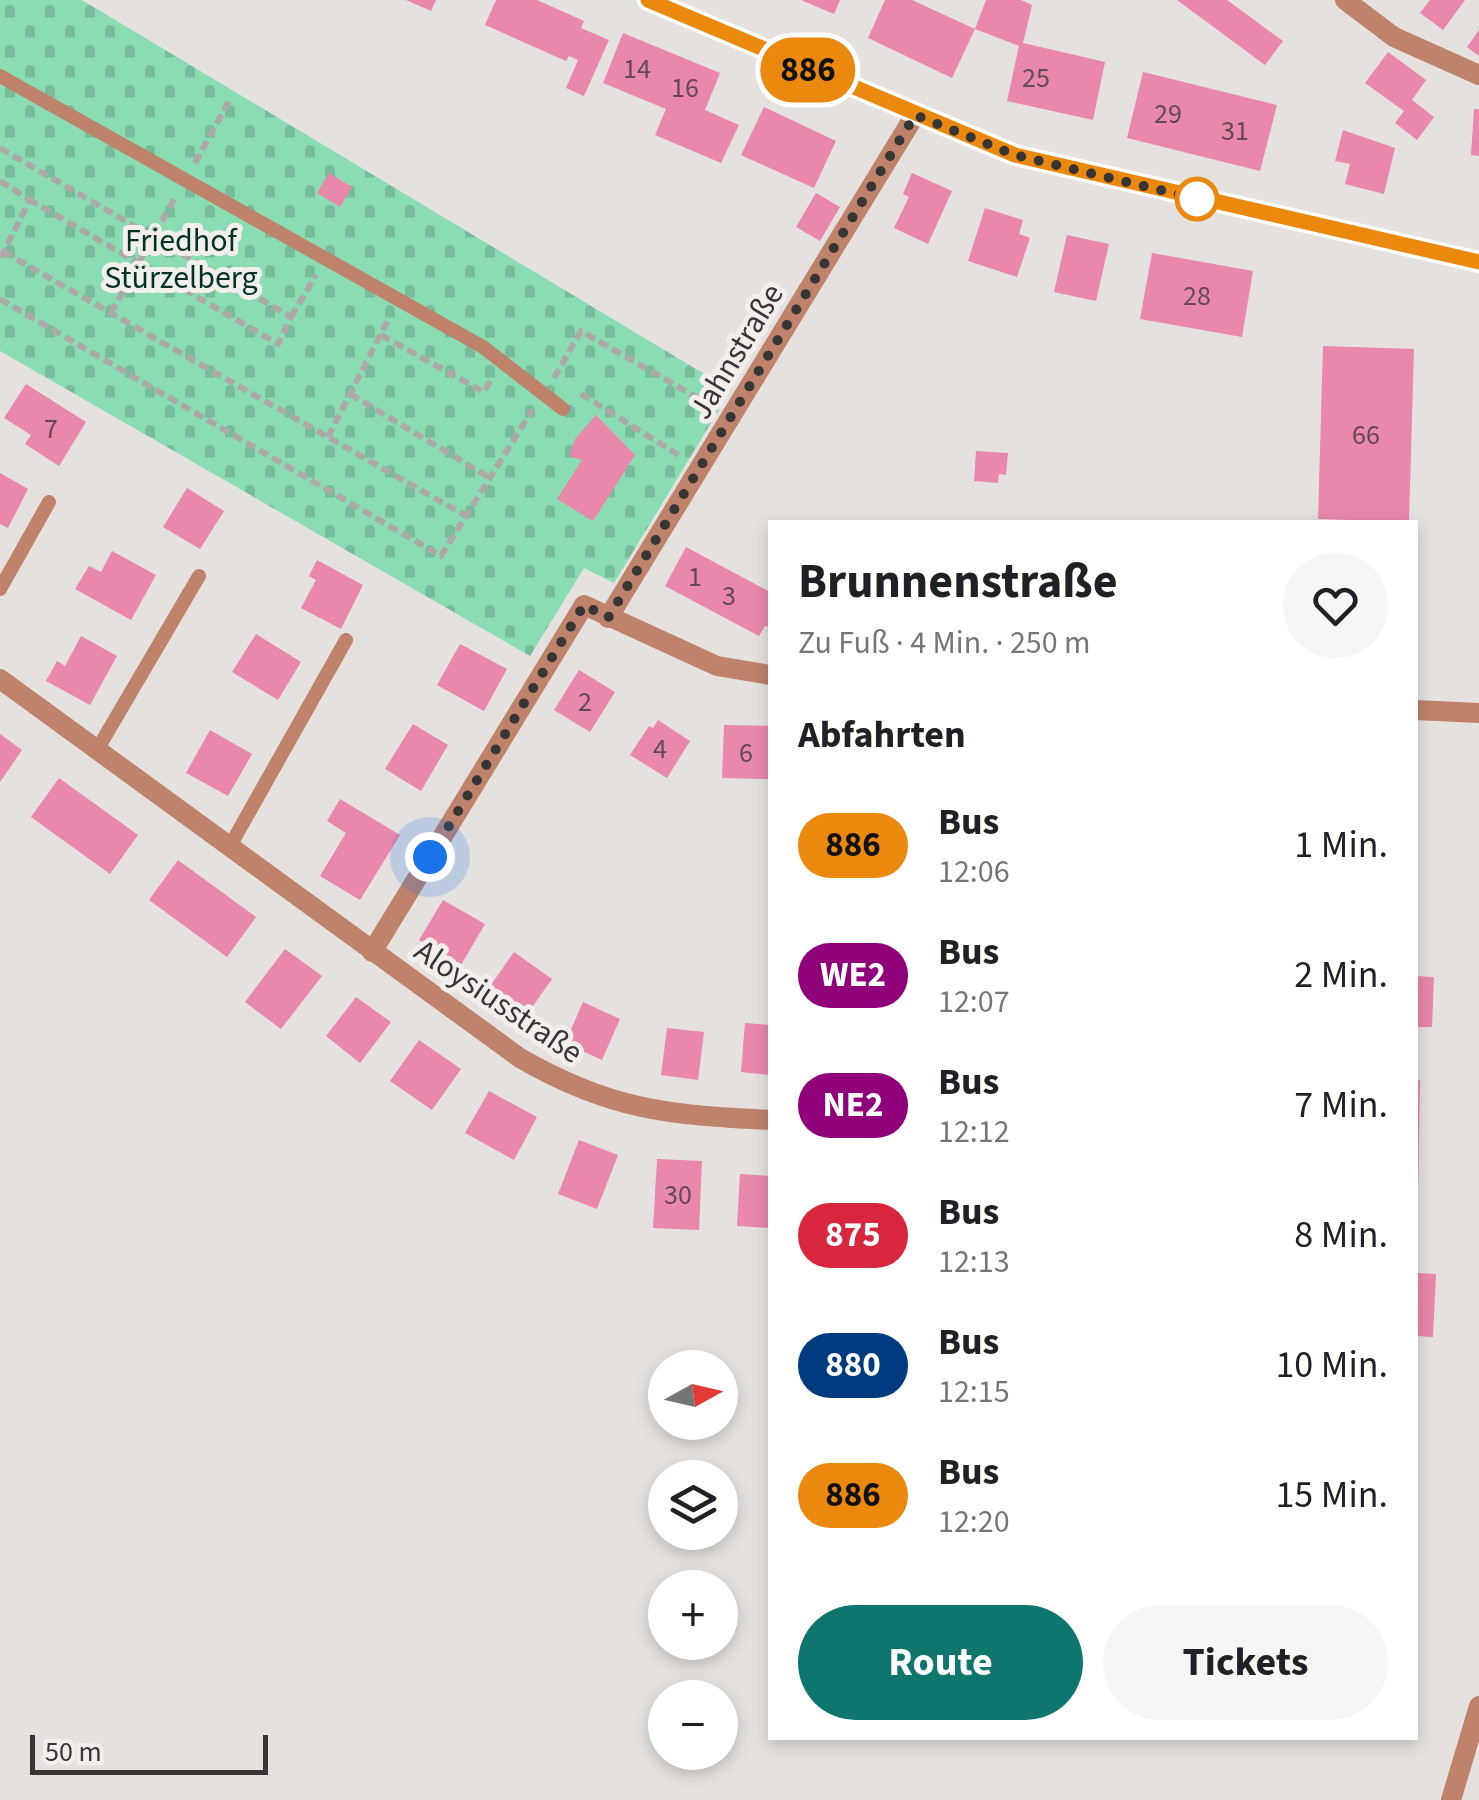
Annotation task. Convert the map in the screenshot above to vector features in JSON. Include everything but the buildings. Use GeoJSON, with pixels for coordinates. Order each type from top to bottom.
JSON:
{"type":"FeatureCollection","features":[{"type":"Feature","properties":{"kind":"street"},"geometry":{"type":"LineString","coordinates":[[648,0],[1015,155],[1479,262]]}},
{"type":"Feature","properties":{"kind":"street"},"geometry":{"type":"LineString","coordinates":[[1345,0],[1394,37],[1479,75]]}},
{"type":"Feature","properties":{"kind":"street","name":"Jahnstraße"},"geometry":{"type":"LineString","coordinates":[[608,618],[915,115]]}},
{"type":"Feature","properties":{"kind":"street"},"geometry":{"type":"LineString","coordinates":[[372,952],[584,605],[717,666],[768,674]]}},
{"type":"Feature","properties":{"kind":"street","name":"Aloysiusstraße"},"geometry":{"type":"LineString","coordinates":[[0,678],[372,952],[520,1058],[572,1088],[673,1115],[768,1120]]}},
{"type":"Feature","properties":{"kind":"street"},"geometry":{"type":"LineString","coordinates":[[1418,710],[1479,713]]}},
{"type":"Feature","properties":{"kind":"street"},"geometry":{"type":"LineString","coordinates":[[1452,1800],[1479,1706]]}},
{"type":"Feature","properties":{"kind":"lane"},"geometry":{"type":"LineString","coordinates":[[0,76],[483,347],[563,409]]}},
{"type":"Feature","properties":{"kind":"lane"},"geometry":{"type":"LineString","coordinates":[[0,589],[49,502]]}},
{"type":"Feature","properties":{"kind":"lane"},"geometry":{"type":"LineString","coordinates":[[98,750],[199,576]]}},
{"type":"Feature","properties":{"kind":"lane"},"geometry":{"type":"LineString","coordinates":[[230,846],[346,640]]}},
{"type":"Feature","properties":{"kind":"path"},"geometry":{"type":"LineString","coordinates":[[112,313],[230,99]]}},
{"type":"Feature","properties":{"kind":"path"},"geometry":{"type":"LineString","coordinates":[[0,148],[291,317]]}},
{"type":"Feature","properties":{"kind":"path"},"geometry":{"type":"LineString","coordinates":[[0,181],[278,344],[325,259]]}},
{"type":"Feature","properties":{"kind":"path"},"geometry":{"type":"LineString","coordinates":[[30,200],[2,256],[112,313],[466,516]]}},
{"type":"Feature","properties":{"kind":"path"},"geometry":{"type":"LineString","coordinates":[[0,299],[442,556],[581,331],[731,418]]}},
{"type":"Feature","properties":{"kind":"path"},"geometry":{"type":"LineString","coordinates":[[328,437],[398,300]]}},
{"type":"Feature","properties":{"kind":"path"},"geometry":{"type":"LineString","coordinates":[[380,335],[484,392],[500,363]]}},
{"type":"Feature","properties":{"kind":"path"},"geometry":{"type":"LineString","coordinates":[[555,377],[700,468]]}},
{"type":"Feature","properties":{"kind":"path"},"geometry":{"type":"LineString","coordinates":[[350,394],[490,478]]}},
{"type":"Feature","properties":{"kind":"green space","name":"Friedhof Stürzelberg"},"geometry":{"type":"Polygon","coordinates":[[[0,0],[82,0],[731,390],[614,583],[584,568],[530,656],[0,351],[0,0]]]}},
{"type":"Feature","properties":{"kind":"bus line","name":"886"},"geometry":{"type":"LineString","coordinates":[[648,0],[1015,155],[1479,262]]}},
{"type":"Feature","properties":{"kind":"route"},"geometry":{"type":"LineString","coordinates":[[430,857],[584,605],[608,618],[915,115],[1015,155],[1197,199]]}}]}
